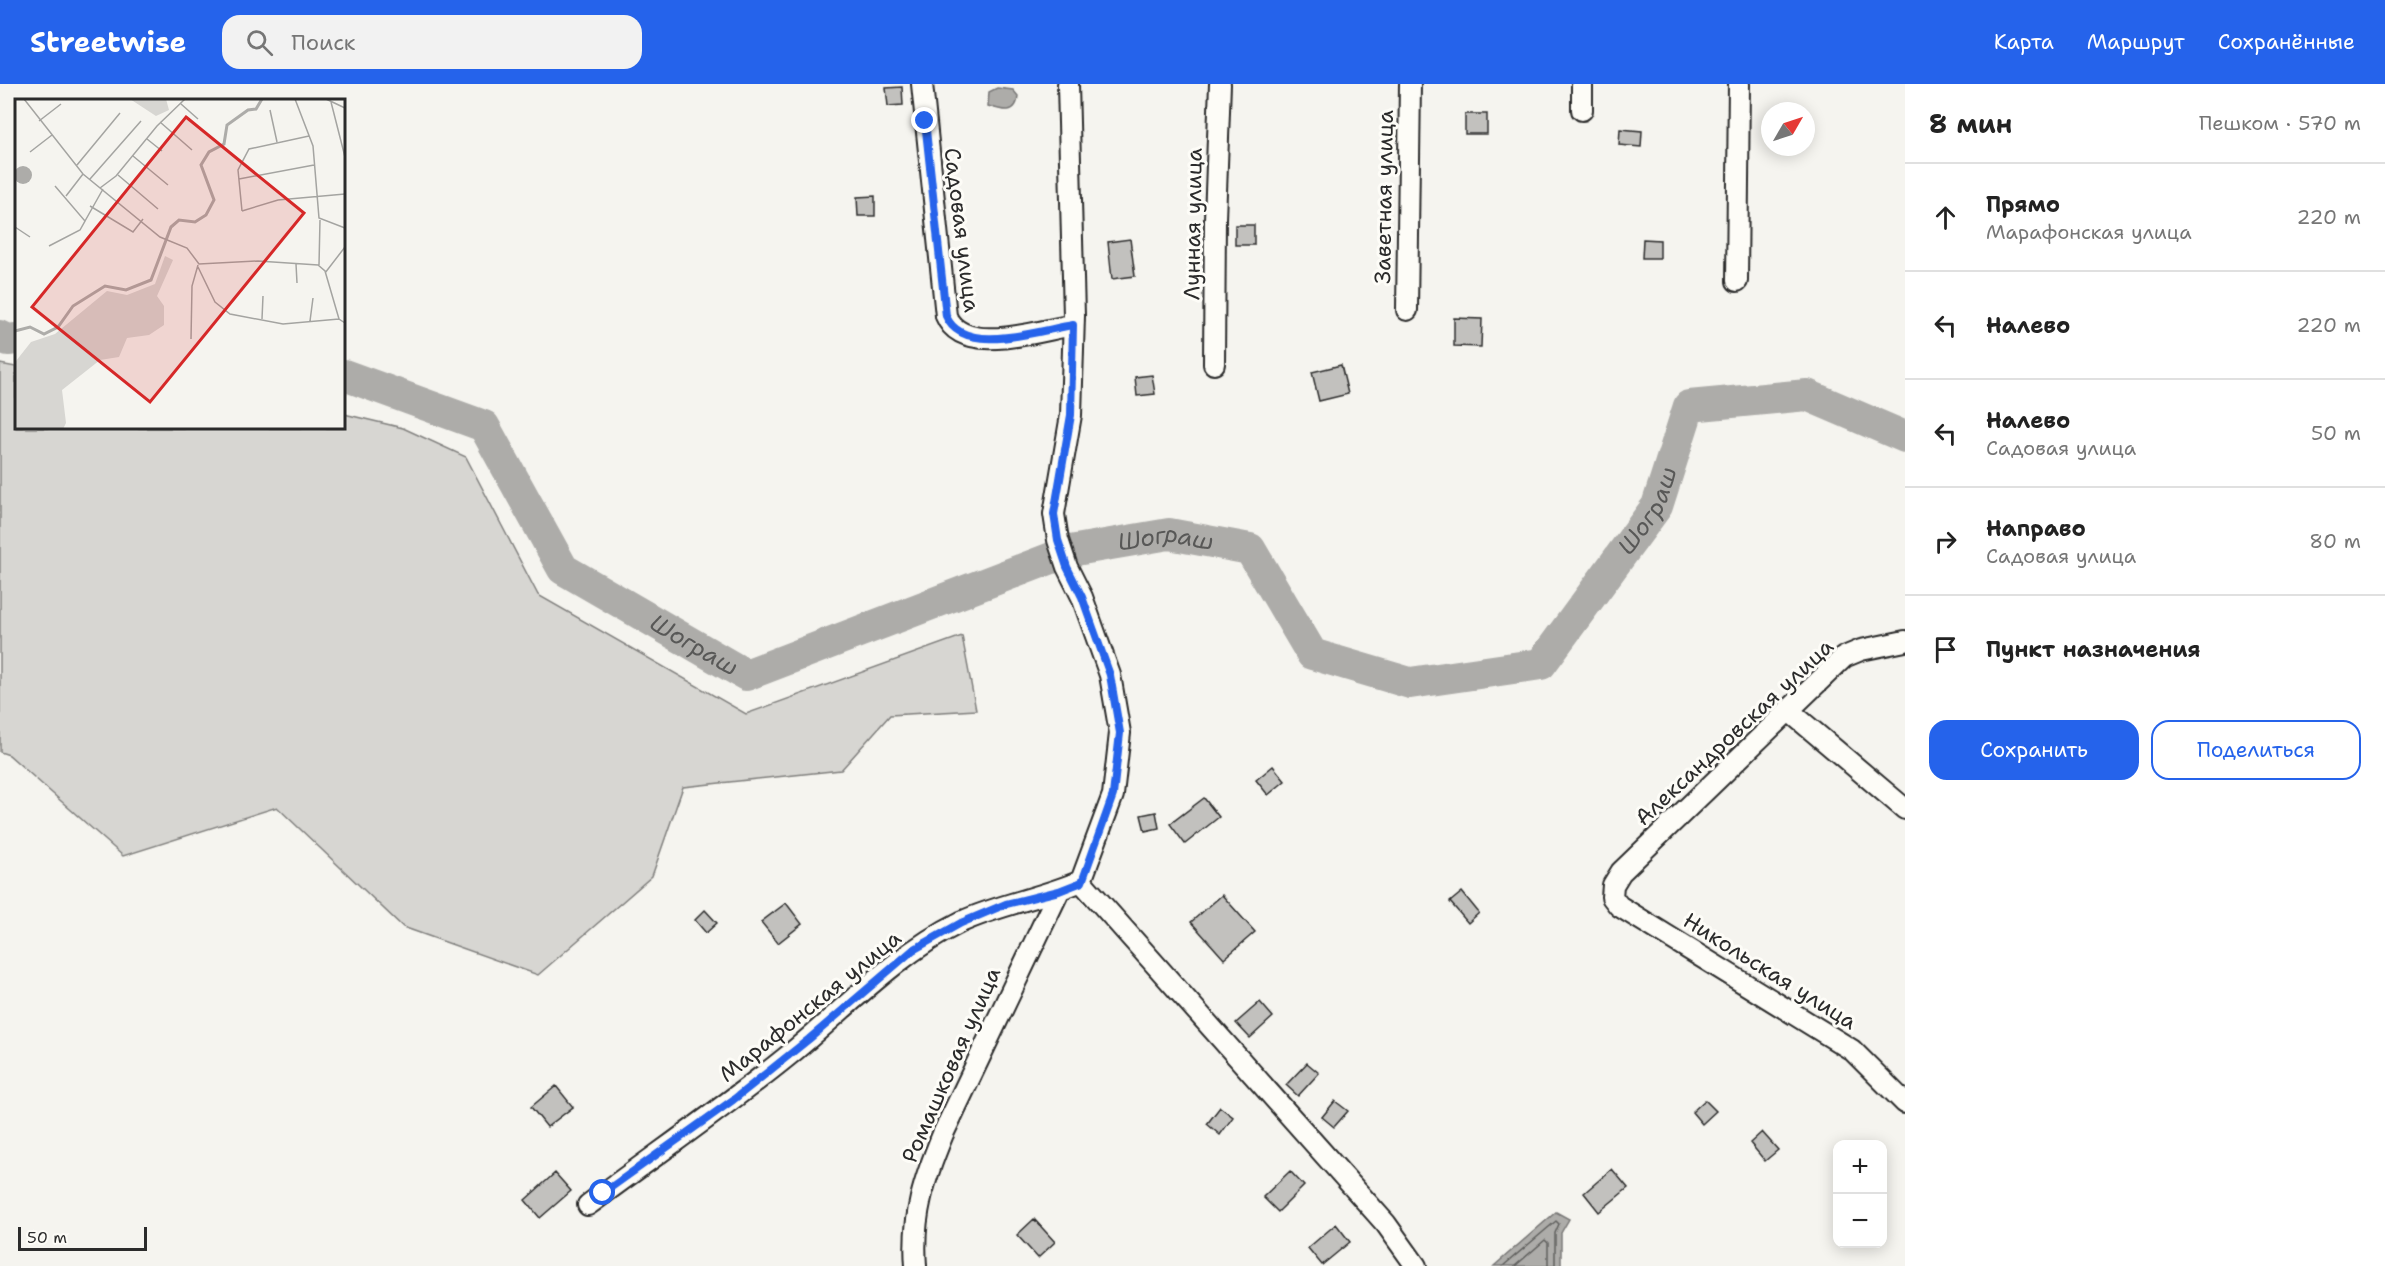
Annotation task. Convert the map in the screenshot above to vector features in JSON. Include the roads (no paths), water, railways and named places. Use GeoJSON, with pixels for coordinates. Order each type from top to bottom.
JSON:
{"type":"FeatureCollection","features":[{"type":"Feature","properties":{"kind":"street","name":"Садовая улица"},"geometry":{"type":"LineString","coordinates":[[922,84],[946,316],[950,326],[971,338],[999,339],[1073,325]]}},
{"type":"Feature","properties":{"kind":"street"},"geometry":{"type":"LineString","coordinates":[[1068,84],[1073,325],[1071,415],[1054,514],[1058,540],[1067,567],[1082,597],[1110,675],[1120,733],[1113,795],[1082,882],[1386,1224],[1416,1266]]}},
{"type":"Feature","properties":{"kind":"street","name":"Лунная улица"},"geometry":{"type":"LineString","coordinates":[[1214,364],[1220,84]]}},
{"type":"Feature","properties":{"kind":"street","name":"Заветная улица"},"geometry":{"type":"LineString","coordinates":[[1407,310],[1410,84]]}},
{"type":"Feature","properties":{"kind":"street"},"geometry":{"type":"LineString","coordinates":[[1582,84],[1582,110]]}},
{"type":"Feature","properties":{"kind":"street"},"geometry":{"type":"LineString","coordinates":[[1737,281],[1739,84]]}},
{"type":"Feature","properties":{"kind":"street","name":"Александровская улица"},"geometry":{"type":"LineString","coordinates":[[1613,885],[1621,872],[1844,657],[1861,650],[1905,641]]}},
{"type":"Feature","properties":{"kind":"street"},"geometry":{"type":"LineString","coordinates":[[1788,710],[1905,809]]}},
{"type":"Feature","properties":{"kind":"street","name":"Марафонская улица"},"geometry":{"type":"LineString","coordinates":[[588,1205],[757,1080],[913,950],[961,923],[1006,904],[1059,891],[1082,882]]}},
{"type":"Feature","properties":{"kind":"street","name":"Никольская улица"},"geometry":{"type":"LineString","coordinates":[[1613,885],[1612,897],[1619,906],[1852,1050],[1905,1103]]}},
{"type":"Feature","properties":{"kind":"street","name":"Ромашковая улица"},"geometry":{"type":"LineString","coordinates":[[916,1266],[914,1239],[917,1207],[927,1173],[1059,891]]}},
{"type":"Feature","properties":{"kind":"water"},"geometry":{"type":"Polygon","coordinates":[[[997,88],[1013,90],[1018,96],[1012,109],[1004,110],[988,106],[989,92],[997,88]]]}},
{"type":"Feature","properties":{"kind":"water"},"geometry":{"type":"Polygon","coordinates":[[[1556,1212],[1569,1219],[1561,1233],[1561,1266],[1494,1266],[1556,1212]]]}},
{"type":"Feature","properties":{"kind":"waterway","name":"Шограш"},"geometry":{"type":"LineString","coordinates":[[0,336],[8,340],[15,339]]}},
{"type":"Feature","properties":{"kind":"waterway","name":"Шограш"},"geometry":{"type":"LineString","coordinates":[[345,375],[484,426],[563,569],[746,675],[1070,551],[1169,534],[1250,549],[1312,654],[1410,683],[1541,664],[1657,506],[1689,406],[1807,395],[1905,437]]}}]}
